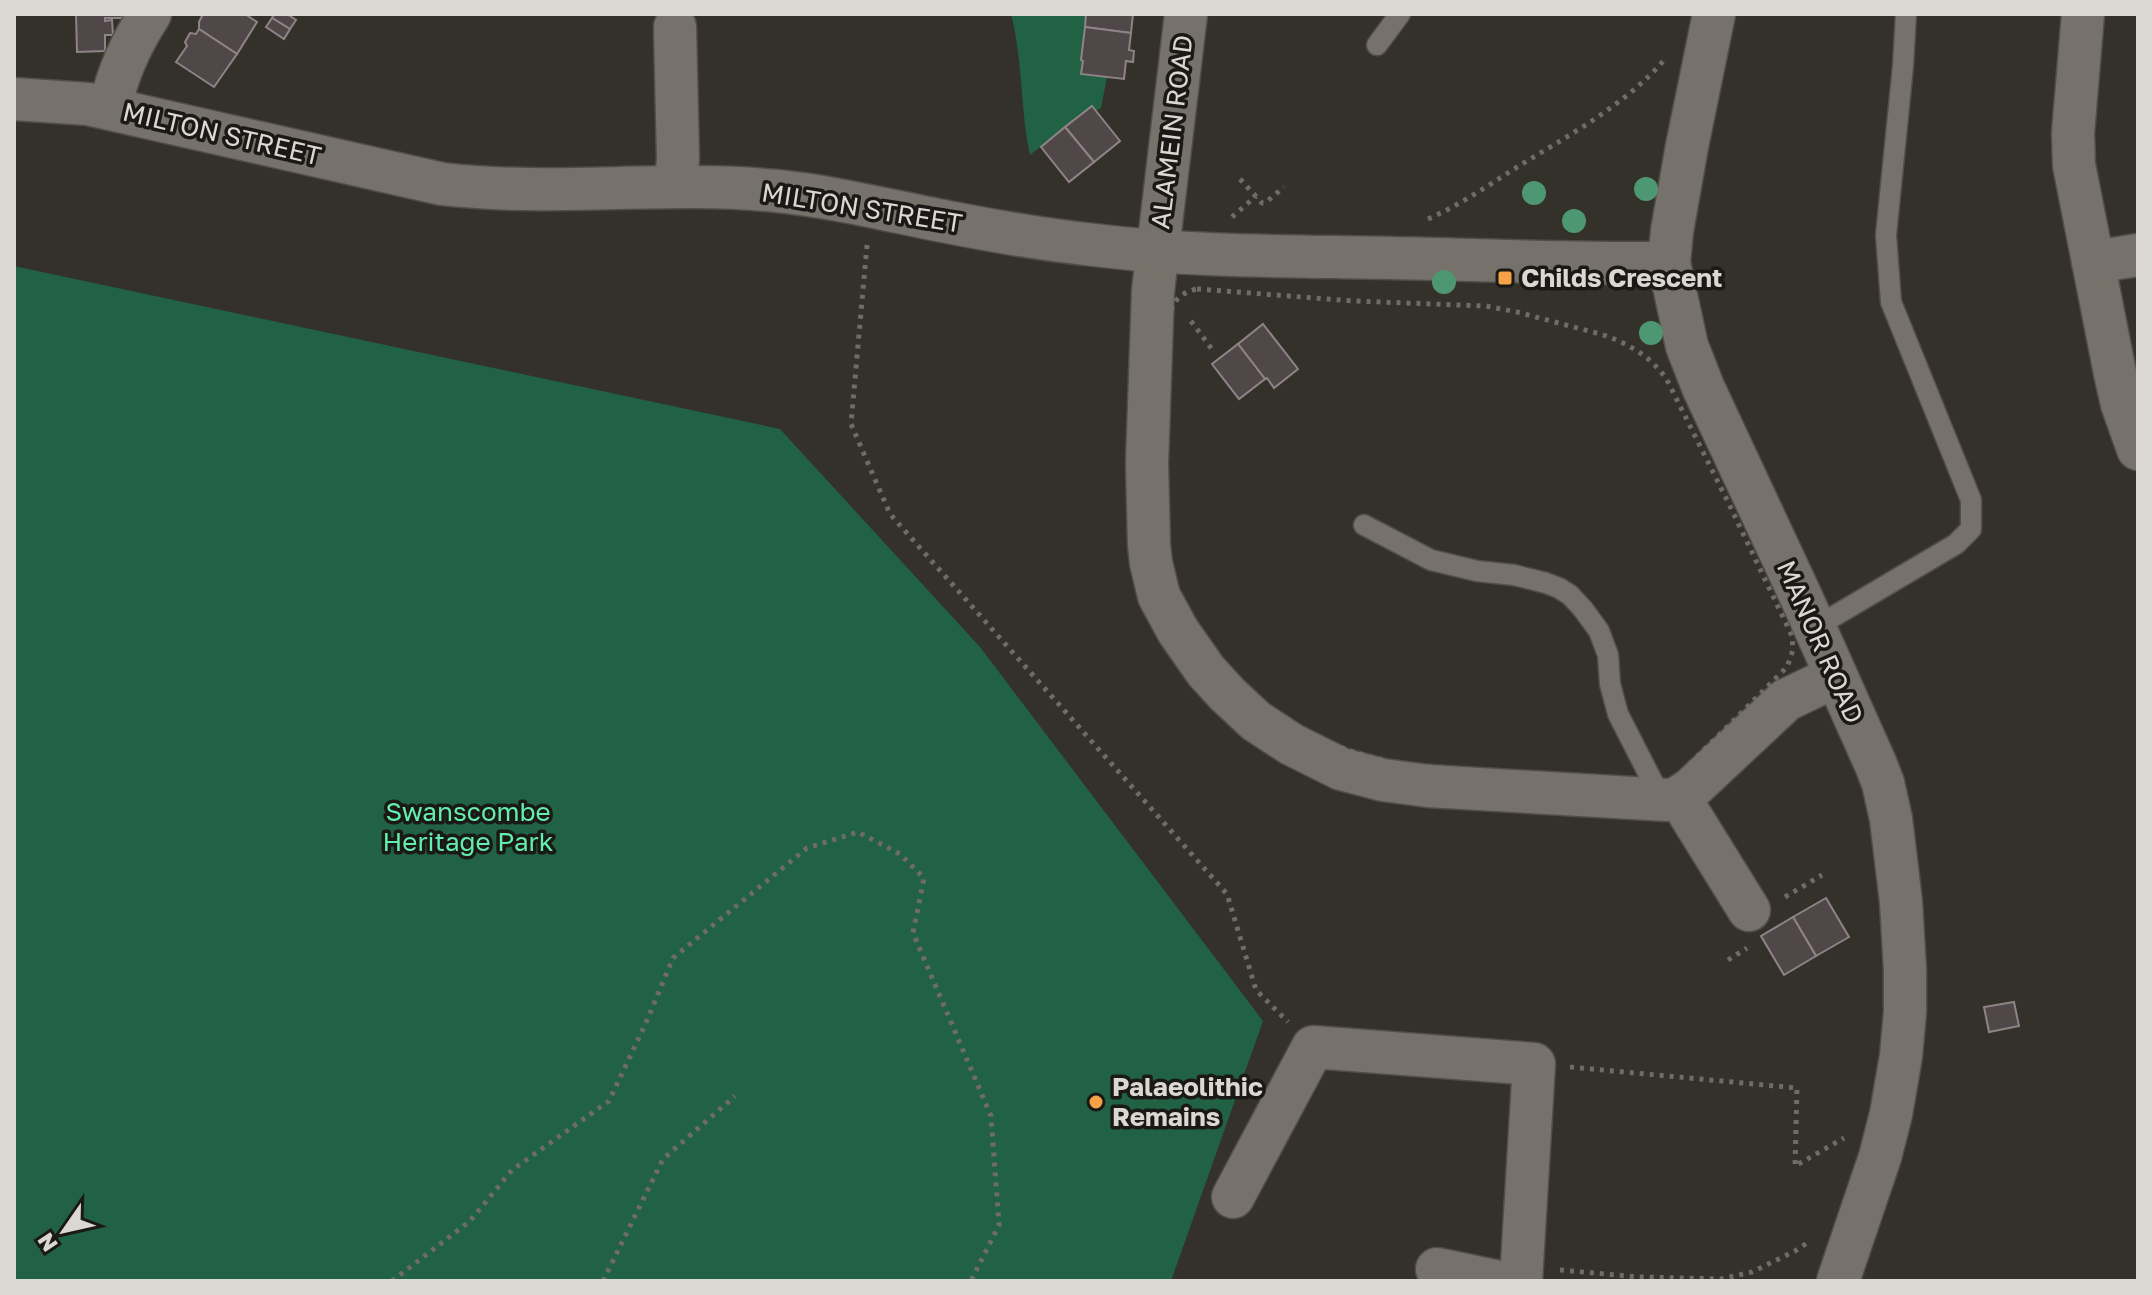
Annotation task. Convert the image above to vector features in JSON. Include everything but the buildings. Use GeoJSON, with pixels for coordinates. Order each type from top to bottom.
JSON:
{"type":"FeatureCollection","features":[{"type":"Feature","properties":{"kind":"street"},"geometry":{"type":"LineString","coordinates":[[110,108],[119,72],[150,14]]}},
{"type":"Feature","properties":{"kind":"street","name":"ALAMEIN ROAD"},"geometry":{"type":"LineString","coordinates":[[1158,251],[1186,14]]}},
{"type":"Feature","properties":{"kind":"street","name":"MANOR ROAD"},"geometry":{"type":"LineString","coordinates":[[1714,14],[1672,231],[1669,263],[1683,330],[1694,367],[1883,783],[1898,875],[1905,970],[1903,1033],[1891,1114],[1880,1157],[1838,1281]]}},
{"type":"Feature","properties":{"kind":"street"},"geometry":{"type":"LineString","coordinates":[[2083,14],[2073,133],[2074,165],[2122,404],[2138,449]]}},
{"type":"Feature","properties":{"kind":"street"},"geometry":{"type":"LineString","coordinates":[[675,27],[676,186]]}},
{"type":"Feature","properties":{"kind":"street","name":"MILTON STREET"},"geometry":{"type":"LineString","coordinates":[[14,99],[66,101],[110,108],[442,184],[498,189],[676,186],[777,191],[871,205],[953,223],[1093,245],[1158,251],[1247,256],[1669,263]]}},
{"type":"Feature","properties":{"kind":"street"},"geometry":{"type":"LineString","coordinates":[[1158,251],[1153,291],[1147,463],[1149,545],[1159,596],[1206,671],[1256,721],[1276,735],[1320,760],[1365,776],[1428,786],[1671,799],[1695,785],[1786,700],[1836,676]]}},
{"type":"Feature","properties":{"kind":"street"},"geometry":{"type":"LineString","coordinates":[[2093,262],[2138,255]]}},
{"type":"Feature","properties":{"kind":"street"},"geometry":{"type":"LineString","coordinates":[[1671,799],[1750,936]]}},
{"type":"Feature","properties":{"kind":"street"},"geometry":{"type":"LineString","coordinates":[[1233,1197],[1313,1047],[1534,1064],[1485,1276]]}},
{"type":"Feature","properties":{"kind":"lane"},"geometry":{"type":"LineString","coordinates":[[1377,45],[1400,14]]}},
{"type":"Feature","properties":{"kind":"lane"},"geometry":{"type":"LineString","coordinates":[[1814,628],[1956,544],[1971,529],[1971,500],[1891,302],[1886,235],[1906,14]]}},
{"type":"Feature","properties":{"kind":"lane"},"geometry":{"type":"LineString","coordinates":[[1364,525],[1431,560],[1546,583],[1570,595],[1599,631],[1608,655],[1610,684],[1618,714],[1671,799]]}},
{"type":"Feature","properties":{"kind":"path"},"geometry":{"type":"LineString","coordinates":[[1422,221],[1455,205],[1575,132],[1637,87],[1666,57]]}},
{"type":"Feature","properties":{"kind":"path"},"geometry":{"type":"LineString","coordinates":[[1240,179],[1261,203],[1284,187]]}},
{"type":"Feature","properties":{"kind":"path"},"geometry":{"type":"LineString","coordinates":[[1227,222],[1256,196]]}},
{"type":"Feature","properties":{"kind":"path"},"geometry":{"type":"LineString","coordinates":[[871,205],[851,424],[890,514],[1227,894],[1256,990],[1313,1047]]}},
{"type":"Feature","properties":{"kind":"path"},"geometry":{"type":"LineString","coordinates":[[1170,313],[1183,315],[1214,352]]}},
{"type":"Feature","properties":{"kind":"path"},"geometry":{"type":"LineString","coordinates":[[392,1281],[470,1221],[512,1170],[609,1101],[673,958],[807,848],[858,832],[900,854],[924,878],[913,933],[991,1116],[999,1225],[971,1281]]}},
{"type":"Feature","properties":{"kind":"path"},"geometry":{"type":"LineString","coordinates":[[1728,960],[1750,936]]}},
{"type":"Feature","properties":{"kind":"path"},"geometry":{"type":"LineString","coordinates":[[1534,1064],[1797,1088],[1795,1166],[1841,1141],[1849,1133]]}},
{"type":"Feature","properties":{"kind":"path"},"geometry":{"type":"LineString","coordinates":[[603,1281],[663,1159],[735,1096]]}},
{"type":"Feature","properties":{"kind":"path"},"geometry":{"type":"LineString","coordinates":[[1485,1276],[1721,1279],[1759,1268],[1816,1237]]}},
{"type":"Feature","properties":{"kind":"green space"},"geometry":{"type":"Polygon","coordinates":[[[1011,14],[1086,14],[1081,73],[1107,77],[1101,108],[1096,111],[1091,107],[1030,155],[1018,49],[1011,14]]]}},
{"type":"Feature","properties":{"kind":"green space","name":"Swanscombe Heritage Park"},"geometry":{"type":"Polygon","coordinates":[[[14,266],[780,429],[980,647],[1263,1021],[1171,1281],[14,1281],[14,266]]]}},
{"type":"Feature","properties":{"kind":"place","name":"Childs Crescent"},"geometry":{"type":"Point","coordinates":[1505,278]}},
{"type":"Feature","properties":{"kind":"place","name":"Palaeolithic Remains"},"geometry":{"type":"Point","coordinates":[1096,1102]}}]}
